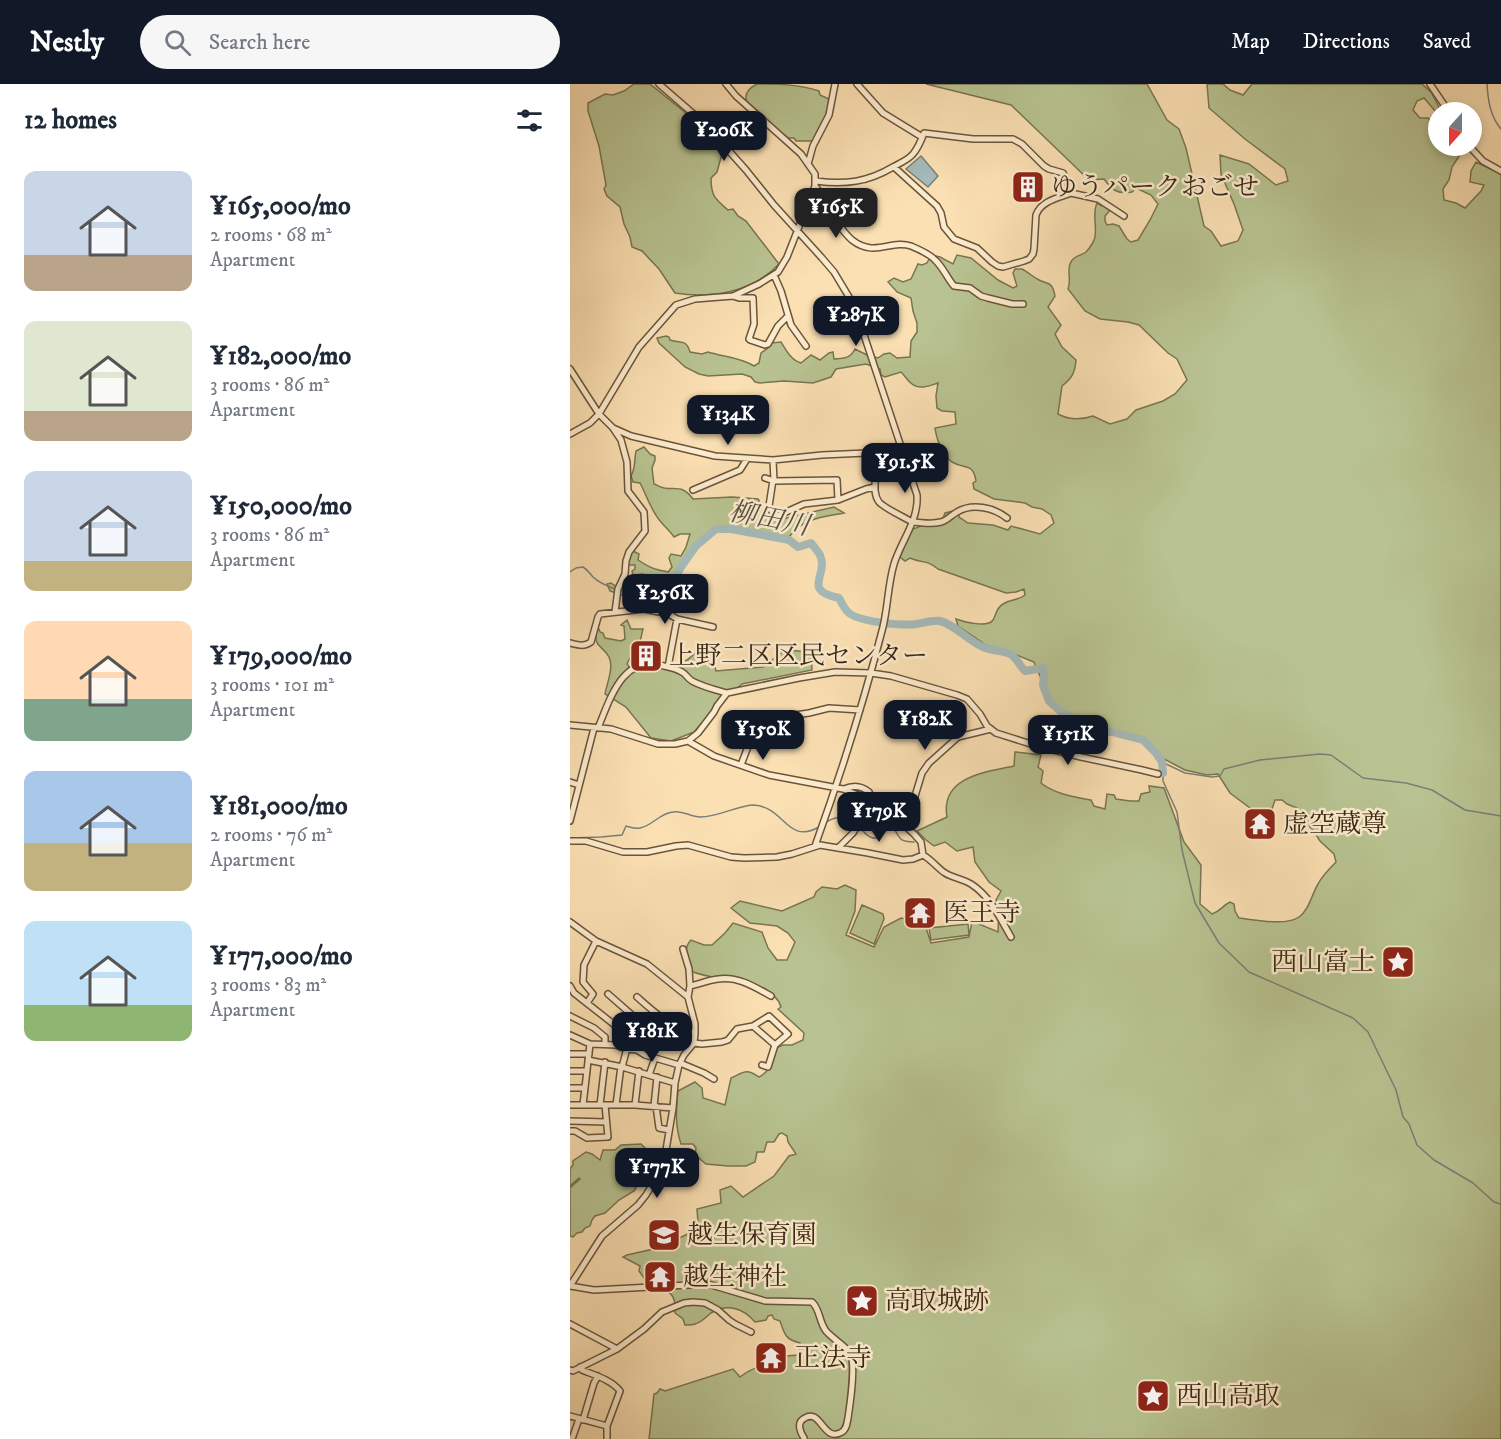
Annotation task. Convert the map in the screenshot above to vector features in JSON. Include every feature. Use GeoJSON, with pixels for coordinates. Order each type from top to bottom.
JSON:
{"type":"FeatureCollection","features":[{"type":"Feature","properties":{"kind":"street"},"geometry":{"type":"LineString","coordinates":[[660,84],[705,123],[834,272],[849,297],[864,335],[917,495],[916,512],[894,563],[885,620],[871,673],[814,846]]}},
{"type":"Feature","properties":{"kind":"street"},"geometry":{"type":"LineString","coordinates":[[726,84],[736,96],[801,154],[815,174],[816,184],[830,212],[842,228],[860,245],[873,248],[911,246],[933,258],[954,286],[970,288],[988,298],[1012,304],[1023,304]]}},
{"type":"Feature","properties":{"kind":"street"},"geometry":{"type":"LineString","coordinates":[[808,164],[813,146],[830,115],[835,84]]}},
{"type":"Feature","properties":{"kind":"street"},"geometry":{"type":"LineString","coordinates":[[857,84],[883,113],[922,137]]}},
{"type":"Feature","properties":{"kind":"street"},"geometry":{"type":"LineString","coordinates":[[1430,84],[1442,102]]}},
{"type":"Feature","properties":{"kind":"street"},"geometry":{"type":"LineString","coordinates":[[816,184],[870,179],[910,157],[924,134],[928,133],[973,139],[1012,139],[1022,144],[1044,166],[1063,173],[1071,193]]}},
{"type":"Feature","properties":{"kind":"street"},"geometry":{"type":"LineString","coordinates":[[1478,156],[1483,162],[1501,171]]}},
{"type":"Feature","properties":{"kind":"street"},"geometry":{"type":"LineString","coordinates":[[894,166],[937,206],[945,227],[954,239],[977,248],[992,262],[1003,267],[1029,259],[1033,254],[1036,215],[1038,210],[1048,202],[1071,193],[1098,199],[1124,216]]}},
{"type":"Feature","properties":{"kind":"street"},"geometry":{"type":"LineString","coordinates":[[570,434],[590,423],[599,414],[639,347],[676,305],[695,299],[733,296],[774,275],[783,265],[816,184]]}},
{"type":"Feature","properties":{"kind":"street"},"geometry":{"type":"LineString","coordinates":[[774,275],[791,325],[806,346]]}},
{"type":"Feature","properties":{"kind":"street"},"geometry":{"type":"LineString","coordinates":[[733,296],[753,298],[754,324],[750,340],[768,344],[778,326],[788,316]]}},
{"type":"Feature","properties":{"kind":"street"},"geometry":{"type":"LineString","coordinates":[[570,369],[599,414],[621,440],[627,462],[628,491],[644,512],[645,531],[629,552],[625,574],[618,589],[615,612]]}},
{"type":"Feature","properties":{"kind":"street"},"geometry":{"type":"LineString","coordinates":[[613,428],[631,436],[715,456],[747,459],[774,460],[866,453],[901,447]]}},
{"type":"Feature","properties":{"kind":"street"},"geometry":{"type":"LineString","coordinates":[[866,453],[872,458],[908,466]]}},
{"type":"Feature","properties":{"kind":"street"},"geometry":{"type":"LineString","coordinates":[[872,458],[876,469],[875,487],[879,502],[912,522],[924,524],[942,522],[958,511],[969,507],[987,508],[1007,518]]}},
{"type":"Feature","properties":{"kind":"street"},"geometry":{"type":"LineString","coordinates":[[693,490],[740,470],[747,459]]}},
{"type":"Feature","properties":{"kind":"street"},"geometry":{"type":"LineString","coordinates":[[774,460],[769,506],[775,517],[804,504],[838,500],[875,487]]}},
{"type":"Feature","properties":{"kind":"street"},"geometry":{"type":"LineString","coordinates":[[765,478],[773,481],[837,480],[838,500]]}},
{"type":"Feature","properties":{"kind":"street"},"geometry":{"type":"LineString","coordinates":[[570,643],[579,646],[591,642],[597,616],[615,612],[644,609],[713,627]]}},
{"type":"Feature","properties":{"kind":"street"},"geometry":{"type":"LineString","coordinates":[[668,667],[677,619]]}},
{"type":"Feature","properties":{"kind":"street"},"geometry":{"type":"LineString","coordinates":[[570,820],[596,728],[617,684],[639,664],[653,662],[682,672],[691,681],[727,693],[824,673],[871,673],[891,676],[967,699],[991,729],[1004,736],[1158,774]]}},
{"type":"Feature","properties":{"kind":"street"},"geometry":{"type":"LineString","coordinates":[[570,725],[612,729],[658,744],[675,744],[688,741],[698,733],[727,693]]}},
{"type":"Feature","properties":{"kind":"street"},"geometry":{"type":"LineString","coordinates":[[741,765],[749,747],[750,738],[764,735],[768,719],[830,708],[860,710]]}},
{"type":"Feature","properties":{"kind":"street"},"geometry":{"type":"LineString","coordinates":[[901,822],[915,796],[922,773],[929,763],[958,737],[991,729]]}},
{"type":"Feature","properties":{"kind":"street"},"geometry":{"type":"LineString","coordinates":[[688,741],[714,756],[769,775],[843,789],[865,798],[901,822],[921,843],[923,855]]}},
{"type":"Feature","properties":{"kind":"street"},"geometry":{"type":"LineString","coordinates":[[570,783],[579,785]]}},
{"type":"Feature","properties":{"kind":"street"},"geometry":{"type":"LineString","coordinates":[[837,848],[853,833],[871,802]]}},
{"type":"Feature","properties":{"kind":"street"},"geometry":{"type":"LineString","coordinates":[[570,842],[586,842],[623,852],[647,852],[688,845],[744,858],[777,857],[820,845],[903,860],[923,855]]}},
{"type":"Feature","properties":{"kind":"street"},"geometry":{"type":"LineString","coordinates":[[923,855],[945,873],[980,891],[993,906],[1011,937]]}},
{"type":"Feature","properties":{"kind":"street"},"geometry":{"type":"LineString","coordinates":[[570,922],[596,941],[647,964],[688,997]]}},
{"type":"Feature","properties":{"kind":"street"},"geometry":{"type":"LineString","coordinates":[[587,1003],[592,994],[583,982],[584,964],[596,941]]}},
{"type":"Feature","properties":{"kind":"street"},"geometry":{"type":"LineString","coordinates":[[683,949],[689,969],[688,997],[695,1033],[694,1043],[679,1064],[669,1130],[658,1175],[638,1205],[602,1236],[571,1284],[594,1290],[708,1284],[765,1301],[812,1302],[817,1307],[825,1330],[851,1355],[853,1361],[848,1418],[844,1430],[839,1434],[832,1434],[814,1417],[808,1416],[802,1419],[800,1426],[804,1438]]}},
{"type":"Feature","properties":{"kind":"street"},"geometry":{"type":"LineString","coordinates":[[690,986],[719,979],[730,979],[748,984],[771,996]]}},
{"type":"Feature","properties":{"kind":"street"},"geometry":{"type":"LineString","coordinates":[[570,986],[572,994],[630,1037],[639,1041],[657,1014]]}},
{"type":"Feature","properties":{"kind":"street"},"geometry":{"type":"LineString","coordinates":[[608,994],[648,1029]]}},
{"type":"Feature","properties":{"kind":"street"},"geometry":{"type":"LineString","coordinates":[[637,997],[677,1027],[695,1033]]}},
{"type":"Feature","properties":{"kind":"street"},"geometry":{"type":"LineString","coordinates":[[694,1043],[728,1040],[737,1029],[753,1026],[776,1010]]}},
{"type":"Feature","properties":{"kind":"street"},"geometry":{"type":"LineString","coordinates":[[570,1016],[605,1037],[605,1044]]}},
{"type":"Feature","properties":{"kind":"street"},"geometry":{"type":"LineString","coordinates":[[762,1065],[768,1067],[775,1045],[788,1034],[769,1016]]}},
{"type":"Feature","properties":{"kind":"street"},"geometry":{"type":"LineString","coordinates":[[753,1026],[775,1045]]}},
{"type":"Feature","properties":{"kind":"street"},"geometry":{"type":"LineString","coordinates":[[570,1035],[590,1044],[616,1045],[637,1050],[645,1055],[704,1073],[714,1079]]}},
{"type":"Feature","properties":{"kind":"street"},"geometry":{"type":"LineString","coordinates":[[616,1104],[630,1037]]}},
{"type":"Feature","properties":{"kind":"street"},"geometry":{"type":"LineString","coordinates":[[583,1105],[590,1044]]}},
{"type":"Feature","properties":{"kind":"street"},"geometry":{"type":"LineString","coordinates":[[570,1054],[639,1071],[675,1083]]}},
{"type":"Feature","properties":{"kind":"street"},"geometry":{"type":"LineString","coordinates":[[649,1075],[655,1058]]}},
{"type":"Feature","properties":{"kind":"street"},"geometry":{"type":"LineString","coordinates":[[605,1062],[603,1105],[606,1122],[608,1137],[587,1138],[572,1131],[572,1121],[606,1122]]}},
{"type":"Feature","properties":{"kind":"street"},"geometry":{"type":"LineString","coordinates":[[570,1071],[587,1071]]}},
{"type":"Feature","properties":{"kind":"street"},"geometry":{"type":"LineString","coordinates":[[635,1105],[639,1071]]}},
{"type":"Feature","properties":{"kind":"street"},"geometry":{"type":"LineString","coordinates":[[657,1077],[655,1106],[659,1128],[669,1130]]}},
{"type":"Feature","properties":{"kind":"street"},"geometry":{"type":"LineString","coordinates":[[570,1088],[584,1088]]}},
{"type":"Feature","properties":{"kind":"street"},"geometry":{"type":"LineString","coordinates":[[570,1105],[616,1104],[673,1108]]}},
{"type":"Feature","properties":{"kind":"street"},"geometry":{"type":"LineString","coordinates":[[571,1373],[617,1350],[662,1312],[684,1303],[705,1303],[751,1332]]}},
{"type":"Feature","properties":{"kind":"street"},"geometry":{"type":"LineString","coordinates":[[570,1324],[617,1350]]}},
{"type":"Feature","properties":{"kind":"street"},"geometry":{"type":"LineString","coordinates":[[580,1367],[618,1387],[620,1392],[607,1426],[607,1439]]}},
{"type":"Feature","properties":{"kind":"street"},"geometry":{"type":"LineString","coordinates":[[572,1439],[597,1376]]}},
{"type":"Feature","properties":{"kind":"street"},"geometry":{"type":"LineString","coordinates":[[570,1416],[607,1426]]}},
{"type":"Feature","properties":{"kind":"green space"},"geometry":{"type":"Polygon","coordinates":[[[634,84],[650,84],[687,114],[723,150],[717,172],[711,178],[713,193],[728,210],[733,209],[746,221],[779,264],[769,274],[744,287],[717,294],[675,293],[659,269],[642,251],[632,247],[620,207],[607,196],[604,189],[606,185],[599,146],[588,111],[588,103],[605,94],[613,95],[624,91],[634,84]]]}},
{"type":"Feature","properties":{"kind":"green space"},"geometry":{"type":"Polygon","coordinates":[[[757,84],[803,87],[819,91],[820,95],[831,100],[826,120],[813,141],[796,141],[794,138],[785,136],[752,107],[746,99],[746,94],[757,84]]]}},
{"type":"Feature","properties":{"kind":"green space"},"geometry":{"type":"Polygon","coordinates":[[[926,84],[1147,84],[1167,120],[1179,129],[1186,148],[1204,226],[1211,231],[1221,246],[1238,241],[1243,230],[1221,174],[1220,155],[1249,164],[1276,185],[1288,181],[1285,169],[1209,108],[1207,84],[1223,84],[1230,90],[1243,95],[1252,84],[1422,84],[1431,92],[1436,102],[1428,103],[1424,98],[1417,101],[1413,110],[1420,118],[1428,118],[1428,156],[1459,156],[1443,189],[1444,200],[1465,208],[1481,191],[1484,185],[1470,182],[1471,171],[1476,162],[1501,174],[1501,1439],[649,1439],[654,1394],[660,1389],[665,1391],[733,1369],[740,1377],[756,1368],[786,1366],[786,1356],[799,1355],[800,1343],[788,1338],[780,1321],[774,1319],[772,1315],[766,1320],[755,1322],[740,1310],[723,1308],[697,1323],[685,1325],[683,1319],[675,1313],[675,1302],[671,1294],[667,1291],[652,1289],[639,1271],[640,1266],[623,1257],[658,1248],[701,1230],[697,1209],[721,1203],[720,1190],[731,1186],[743,1197],[774,1176],[789,1156],[796,1154],[787,1136],[782,1133],[774,1142],[767,1142],[764,1152],[757,1152],[755,1162],[746,1166],[706,1164],[695,1155],[696,1148],[693,1144],[681,1144],[676,1117],[678,1091],[695,1082],[702,1088],[703,1098],[725,1105],[731,1078],[745,1072],[759,1077],[769,1068],[776,1048],[803,1040],[804,1033],[778,1009],[781,1007],[776,998],[767,991],[756,986],[691,971],[686,951],[691,940],[704,945],[712,945],[733,923],[762,932],[768,948],[777,960],[787,960],[795,942],[788,933],[777,926],[750,923],[731,908],[740,901],[782,911],[814,897],[822,887],[837,889],[845,885],[856,890],[855,911],[846,935],[874,947],[884,927],[901,918],[924,922],[931,943],[969,937],[972,921],[998,932],[999,910],[996,900],[1001,891],[989,882],[975,862],[973,847],[957,851],[945,842],[934,846],[917,831],[947,817],[950,793],[957,785],[978,774],[1014,766],[1015,752],[1041,755],[1038,767],[1043,771],[1041,783],[1046,787],[1091,800],[1094,806],[1105,809],[1107,794],[1114,795],[1116,799],[1139,801],[1141,794],[1150,792],[1149,786],[1164,788],[1184,842],[1201,865],[1200,904],[1212,914],[1230,902],[1234,904],[1239,918],[1270,922],[1293,920],[1305,910],[1320,881],[1336,862],[1334,854],[1301,818],[1297,808],[1282,800],[1275,800],[1270,815],[1259,814],[1230,793],[1218,774],[1207,775],[1185,770],[1164,759],[1148,741],[1111,730],[1088,729],[1080,726],[1076,718],[1051,702],[1034,662],[986,645],[958,626],[956,619],[976,624],[990,622],[998,609],[1006,602],[1025,595],[1024,589],[1006,593],[927,563],[910,558],[905,561],[900,557],[913,529],[943,518],[945,513],[953,511],[968,523],[993,525],[1008,530],[1011,526],[1040,534],[1054,523],[1051,515],[1042,509],[1025,503],[994,499],[974,489],[973,483],[976,481],[973,471],[948,459],[935,428],[956,424],[955,412],[942,411],[937,408],[938,383],[918,387],[901,372],[885,377],[881,375],[880,369],[866,364],[836,369],[831,377],[813,383],[784,381],[760,383],[742,374],[708,376],[685,367],[659,343],[657,338],[666,336],[670,340],[685,343],[690,352],[702,354],[708,352],[738,359],[754,366],[759,363],[761,353],[771,343],[781,342],[792,357],[801,363],[811,355],[820,360],[833,352],[834,359],[846,357],[851,355],[855,349],[878,358],[890,353],[897,358],[910,357],[911,341],[917,332],[911,298],[897,292],[888,282],[894,278],[903,282],[911,279],[918,264],[927,263],[931,255],[953,264],[957,255],[971,258],[998,280],[1013,288],[1017,286],[1013,273],[1015,269],[1022,269],[1051,286],[1055,296],[1048,307],[1061,325],[1055,334],[1062,347],[1076,360],[1072,375],[1062,386],[1058,414],[1075,419],[1093,416],[1110,424],[1127,419],[1136,410],[1163,401],[1175,394],[1187,380],[1177,359],[1139,325],[1100,319],[1085,311],[1068,289],[1069,268],[1072,260],[1086,252],[1094,240],[1097,203],[1102,206],[1107,203],[1111,209],[1105,216],[1107,225],[1119,226],[1131,242],[1138,240],[1158,204],[1151,195],[1136,188],[1132,192],[1119,192],[1104,179],[1089,180],[1011,105],[926,84]]]}},
{"type":"Feature","properties":{"kind":"green space"},"geometry":{"type":"Polygon","coordinates":[[[644,447],[655,456],[652,468],[654,484],[664,488],[683,490],[693,499],[732,497],[758,499],[765,510],[777,519],[834,507],[844,513],[807,522],[789,537],[733,527],[716,527],[711,530],[712,535],[699,545],[691,557],[681,562],[678,568],[679,577],[671,594],[657,600],[639,596],[630,598],[610,591],[607,584],[622,587],[634,585],[640,588],[647,587],[648,577],[643,574],[633,575],[635,565],[628,565],[631,551],[639,554],[638,560],[645,565],[668,572],[672,567],[669,558],[671,554],[681,556],[690,534],[680,534],[674,537],[654,513],[640,483],[633,482],[631,476],[636,451],[644,447]]]}},
{"type":"Feature","properties":{"kind":"green space"},"geometry":{"type":"Polygon","coordinates":[[[627,620],[631,629],[643,629],[638,650],[635,652],[636,656],[630,658],[627,664],[632,671],[643,666],[679,665],[689,659],[702,645],[712,655],[716,671],[763,667],[785,650],[811,652],[812,670],[742,684],[717,706],[694,732],[671,741],[651,738],[626,707],[605,694],[610,661],[597,643],[597,628],[605,638],[621,641],[625,639],[624,626],[621,625],[627,620]]]}},
{"type":"Feature","properties":{"kind":"green space"},"geometry":{"type":"Polygon","coordinates":[[[862,905],[883,914],[884,919],[874,944],[850,933],[862,905]]]}},
{"type":"Feature","properties":{"kind":"green space"},"geometry":{"type":"Polygon","coordinates":[[[968,924],[969,935],[931,940],[929,928],[968,924]]]}},
{"type":"Feature","properties":{"kind":"green space"},"geometry":{"type":"Polygon","coordinates":[[[641,1144],[646,1149],[640,1181],[634,1191],[619,1200],[605,1213],[595,1216],[590,1226],[582,1232],[573,1237],[570,1236],[570,1188],[580,1179],[570,1186],[570,1169],[573,1161],[586,1152],[600,1160],[603,1150],[615,1150],[621,1145],[641,1144]]]}},
{"type":"Feature","properties":{"kind":"shaded area"},"geometry":{"type":"Polygon","coordinates":[[[921,156],[938,176],[928,187],[906,169],[921,156]]]}},
{"type":"Feature","properties":{"kind":"waterway"},"geometry":{"type":"LineString","coordinates":[[1487,84],[1492,113],[1501,129]]}},
{"type":"Feature","properties":{"kind":"waterway","name":"柳田川"},"geometry":{"type":"LineString","coordinates":[[661,594],[669,589],[696,546],[716,529],[731,529],[789,540],[798,547],[811,543],[820,555],[822,563],[819,581],[821,591],[839,598],[849,613],[862,619],[892,624],[940,621],[983,647],[1010,654],[1025,671],[1043,668],[1043,685],[1049,701],[1060,711],[1075,719],[1082,729],[1112,732],[1143,740],[1162,762],[1163,773]]}},
{"type":"Feature","properties":{"kind":"waterway","name":"柳田川"},"geometry":{"type":"LineString","coordinates":[[570,572],[583,567],[598,581],[615,589]]}},
{"type":"Feature","properties":{"kind":"waterway","name":"柳田川"},"geometry":{"type":"LineString","coordinates":[[620,591],[661,594]]}},
{"type":"Feature","properties":{"kind":"waterway"},"geometry":{"type":"LineString","coordinates":[[1162,762],[1185,773],[1212,777],[1220,776],[1224,769],[1260,760],[1331,755],[1363,778],[1406,783],[1432,790],[1465,810],[1501,816]]}},
{"type":"Feature","properties":{"kind":"waterway"},"geometry":{"type":"LineString","coordinates":[[1163,773],[1163,781],[1177,812],[1182,850],[1195,903],[1219,943],[1249,972],[1353,1018],[1368,1032],[1396,1090],[1403,1117],[1409,1124],[1417,1145],[1434,1160],[1473,1183],[1494,1202],[1501,1204]]}},
{"type":"Feature","properties":{"kind":"waterway"},"geometry":{"type":"LineString","coordinates":[[570,838],[622,835],[626,826],[644,827],[673,812],[697,817],[754,805],[773,812],[800,831],[819,827]]}},
{"type":"Feature","properties":{"kind":"waterway"},"geometry":{"type":"LineString","coordinates":[[825,823],[837,818],[857,823]]}},
{"type":"Feature","properties":{"kind":"waterway"},"geometry":{"type":"LineString","coordinates":[[860,827],[872,838],[879,837],[893,827],[901,839],[914,842]]}},
{"type":"Feature","properties":{"kind":"place","name":"ゆうパークおごせ"},"geometry":{"type":"Point","coordinates":[1028,187]}},
{"type":"Feature","properties":{"kind":"place","name":"上野二区区民センター"},"geometry":{"type":"Point","coordinates":[646,656]}},
{"type":"Feature","properties":{"kind":"place","name":"虚空蔵尊"},"geometry":{"type":"Point","coordinates":[1260,824]}},
{"type":"Feature","properties":{"kind":"place","name":"医王寺"},"geometry":{"type":"Point","coordinates":[920,913]}},
{"type":"Feature","properties":{"kind":"place","name":"西山富士"},"geometry":{"type":"Point","coordinates":[1398,962]}},
{"type":"Feature","properties":{"kind":"place","name":"越生保育園"},"geometry":{"type":"Point","coordinates":[664,1235]}},
{"type":"Feature","properties":{"kind":"place","name":"越生神社"},"geometry":{"type":"Point","coordinates":[660,1277]}},
{"type":"Feature","properties":{"kind":"place","name":"高取城跡"},"geometry":{"type":"Point","coordinates":[862,1301]}},
{"type":"Feature","properties":{"kind":"place","name":"正法寺"},"geometry":{"type":"Point","coordinates":[771,1358]}},
{"type":"Feature","properties":{"kind":"place","name":"西山高取"},"geometry":{"type":"Point","coordinates":[1153,1396]}}]}
